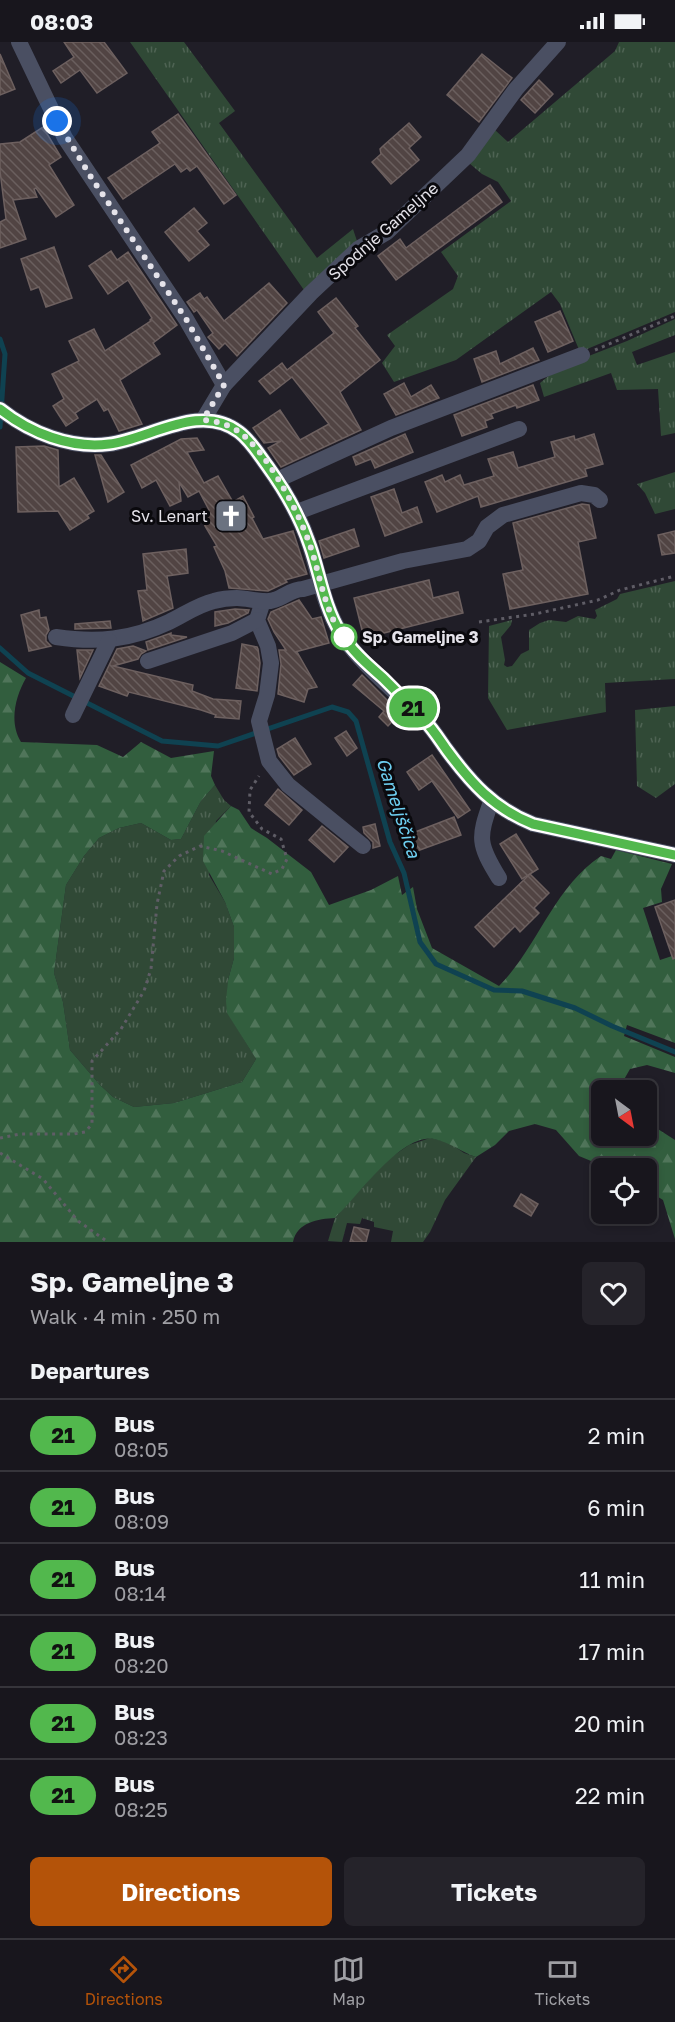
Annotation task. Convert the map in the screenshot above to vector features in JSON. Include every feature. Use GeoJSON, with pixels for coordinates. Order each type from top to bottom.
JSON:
{"type":"FeatureCollection","features":[{"type":"Feature","properties":{"kind":"street"},"geometry":{"type":"LineString","coordinates":[[19,42],[65,138],[186,319],[224,385]]}},
{"type":"Feature","properties":{"kind":"street","name":"Spodnje Gameljne"},"geometry":{"type":"LineString","coordinates":[[203,420],[224,385],[311,293],[358,249],[387,232],[468,155],[516,89],[558,42]]}},
{"type":"Feature","properties":{"kind":"street"},"geometry":{"type":"LineString","coordinates":[[277,480],[391,428],[582,355]]}},
{"type":"Feature","properties":{"kind":"street"},"geometry":{"type":"LineString","coordinates":[[0,409],[26,426],[65,442],[86,446],[128,441],[178,424],[203,420],[215,421],[239,432],[255,448],[297,512],[311,548],[330,612],[340,632],[357,654],[427,722],[471,782],[491,802],[515,817],[533,824],[675,855]]}},
{"type":"Feature","properties":{"kind":"street"},"geometry":{"type":"LineString","coordinates":[[297,512],[519,429]]}},
{"type":"Feature","properties":{"kind":"street"},"geometry":{"type":"LineString","coordinates":[[56,638],[83,641],[109,640],[145,631],[214,601],[236,598],[273,601],[295,589],[403,561],[467,549],[479,541],[487,526],[503,515],[581,493],[594,495],[600,500]]}},
{"type":"Feature","properties":{"kind":"street"},"geometry":{"type":"LineString","coordinates":[[263,601],[257,620],[268,646],[271,663],[267,695],[259,721],[269,761],[288,785],[363,846]]}},
{"type":"Feature","properties":{"kind":"street"},"geometry":{"type":"LineString","coordinates":[[148,661],[232,633],[257,620]]}},
{"type":"Feature","properties":{"kind":"street"},"geometry":{"type":"LineString","coordinates":[[75,712],[109,640]]}},
{"type":"Feature","properties":{"kind":"street"},"geometry":{"type":"LineString","coordinates":[[491,802],[481,828],[483,849],[499,878]]}},
{"type":"Feature","properties":{"kind":"path"},"geometry":{"type":"LineString","coordinates":[[582,355],[675,316]]}},
{"type":"Feature","properties":{"kind":"path"},"geometry":{"type":"LineString","coordinates":[[479,622],[535,614],[598,600],[620,590],[675,576]]}},
{"type":"Feature","properties":{"kind":"path"},"geometry":{"type":"LineString","coordinates":[[0,1138],[20,1134],[74,1134],[85,1132],[92,1124],[92,1060],[121,1029],[144,991],[151,969],[157,904],[164,871],[179,856],[200,846],[222,850],[272,874],[282,869],[287,859],[281,839],[262,829],[249,812],[250,790],[269,761]]}},
{"type":"Feature","properties":{"kind":"path"},"geometry":{"type":"LineString","coordinates":[[0,1154],[43,1179],[78,1221],[108,1242]]}},
{"type":"Feature","properties":{"kind":"green space"},"geometry":{"type":"Polygon","coordinates":[[[130,42],[184,42],[235,111],[219,123],[317,258],[353,229],[357,241],[304,290],[130,42]]]}},
{"type":"Feature","properties":{"kind":"green space"},"geometry":{"type":"Polygon","coordinates":[[[619,42],[675,42],[675,312],[580,352],[560,304],[551,292],[456,360],[394,382],[382,363],[395,346],[387,335],[453,289],[458,276],[441,252],[511,201],[498,182],[482,174],[469,163],[495,130],[508,142],[615,51],[619,42]]]}},
{"type":"Feature","properties":{"kind":"green space"},"geometry":{"type":"Polygon","coordinates":[[[675,319],[675,335],[632,352],[637,365],[675,352],[675,433],[661,436],[658,389],[617,390],[611,373],[544,397],[540,383],[558,368],[675,319]]]}},
{"type":"Feature","properties":{"kind":"green space"},"geometry":{"type":"Polygon","coordinates":[[[675,472],[675,509],[655,514],[645,493],[637,484],[675,472]]]}},
{"type":"Feature","properties":{"kind":"green space"},"geometry":{"type":"Polygon","coordinates":[[[675,581],[675,679],[605,683],[606,712],[507,730],[488,698],[489,626],[512,620],[511,625],[501,637],[504,665],[512,666],[521,654],[529,650],[529,630],[540,623],[549,620],[566,622],[578,616],[595,619],[597,616],[595,610],[617,599],[620,594],[675,581]]]}},
{"type":"Feature","properties":{"kind":"green space"},"geometry":{"type":"Polygon","coordinates":[[[0,662],[26,678],[16,702],[14,718],[17,735],[21,742],[97,745],[123,757],[141,742],[171,758],[214,751],[211,776],[215,785],[201,801],[181,839],[171,840],[141,823],[119,828],[99,838],[84,856],[66,885],[54,973],[63,1002],[70,1050],[113,1097],[134,1107],[174,1103],[242,1082],[256,1059],[227,1013],[228,980],[234,958],[234,927],[225,902],[203,861],[204,836],[231,806],[239,810],[251,828],[311,872],[329,905],[371,890],[398,876],[402,895],[413,887],[417,909],[432,948],[499,986],[525,954],[570,884],[601,856],[611,859],[616,850],[672,864],[661,889],[662,902],[643,908],[660,960],[675,955],[675,1043],[627,1025],[624,1036],[675,1057],[675,1073],[647,1065],[630,1069],[624,1080],[591,1080],[591,1146],[657,1146],[657,1128],[675,1140],[675,1239],[663,1200],[657,1196],[657,1158],[591,1158],[591,1161],[579,1156],[556,1130],[535,1124],[509,1131],[495,1145],[476,1157],[434,1139],[421,1140],[408,1146],[380,1169],[335,1218],[309,1223],[299,1230],[293,1242],[0,1242],[0,662]]]}},
{"type":"Feature","properties":{"kind":"green space"},"geometry":{"type":"Polygon","coordinates":[[[675,706],[675,784],[656,798],[637,786],[635,710],[675,706]]]}},
{"type":"Feature","properties":{"kind":"green space"},"geometry":{"type":"Polygon","coordinates":[[[215,785],[224,800],[231,806],[216,821],[209,875],[225,902],[234,927],[234,958],[228,980],[227,1012],[256,1059],[242,1082],[174,1103],[134,1107],[113,1097],[70,1050],[63,1002],[54,973],[66,885],[84,856],[99,838],[119,828],[141,823],[171,840],[181,839],[201,801],[215,785]]]}},
{"type":"Feature","properties":{"kind":"green space"},"geometry":{"type":"Polygon","coordinates":[[[430,1138],[448,1142],[464,1153],[476,1157],[445,1200],[423,1242],[391,1242],[393,1231],[374,1227],[374,1222],[362,1218],[360,1224],[347,1223],[342,1242],[328,1241],[335,1218],[386,1161],[409,1145],[430,1138]]]}},
{"type":"Feature","properties":{"kind":"building"},"geometry":{"type":"Polygon","coordinates":[[[64,42],[104,42],[127,73],[97,93],[80,70],[61,83],[53,71],[74,57],[64,42]]]}},
{"type":"Feature","properties":{"kind":"building"},"geometry":{"type":"Polygon","coordinates":[[[0,54],[15,89],[0,95],[0,54]]]}},
{"type":"Feature","properties":{"kind":"building"},"geometry":{"type":"Polygon","coordinates":[[[482,54],[512,78],[479,122],[447,95],[482,54]]]}},
{"type":"Feature","properties":{"kind":"building"},"geometry":{"type":"Polygon","coordinates":[[[539,80],[553,94],[535,113],[521,100],[539,80]]]}},
{"type":"Feature","properties":{"kind":"building"},"geometry":{"type":"Polygon","coordinates":[[[178,114],[236,195],[224,204],[197,166],[190,171],[187,168],[181,172],[175,164],[123,199],[108,178],[160,143],[152,132],[178,114]]]}},
{"type":"Feature","properties":{"kind":"building"},"geometry":{"type":"Polygon","coordinates":[[[409,123],[421,137],[409,148],[419,160],[391,184],[372,162],[381,154],[380,149],[409,123]]]}},
{"type":"Feature","properties":{"kind":"building"},"geometry":{"type":"Polygon","coordinates":[[[43,127],[61,157],[49,165],[74,205],[56,217],[36,188],[34,189],[37,197],[13,200],[26,239],[0,248],[0,222],[6,219],[0,171],[0,144],[20,142],[43,127]]]}},
{"type":"Feature","properties":{"kind":"building"},"geometry":{"type":"Polygon","coordinates":[[[490,185],[502,202],[396,280],[378,256],[400,239],[406,248],[490,185]]]}},
{"type":"Feature","properties":{"kind":"building"},"geometry":{"type":"Polygon","coordinates":[[[194,208],[207,223],[197,231],[209,245],[189,261],[165,232],[194,208]]]}},
{"type":"Feature","properties":{"kind":"building"},"geometry":{"type":"Polygon","coordinates":[[[54,247],[72,298],[46,307],[39,287],[31,290],[21,259],[54,247]]]}},
{"type":"Feature","properties":{"kind":"building"},"geometry":{"type":"Polygon","coordinates":[[[111,251],[117,260],[128,252],[177,325],[153,343],[160,354],[120,380],[142,424],[119,431],[108,409],[104,411],[97,399],[75,413],[78,418],[66,426],[53,406],[64,399],[52,374],[79,361],[69,341],[94,329],[105,351],[151,321],[152,318],[128,280],[108,294],[89,266],[111,251]]]}},
{"type":"Feature","properties":{"kind":"building"},"geometry":{"type":"Polygon","coordinates":[[[269,283],[287,303],[237,356],[225,343],[219,349],[208,337],[213,333],[197,310],[194,312],[187,302],[200,293],[204,299],[207,297],[224,321],[269,283]]]}},
{"type":"Feature","properties":{"kind":"building"},"geometry":{"type":"Polygon","coordinates":[[[336,298],[358,326],[355,328],[380,360],[340,392],[361,430],[281,467],[268,448],[281,441],[264,443],[253,428],[280,410],[300,440],[329,424],[292,377],[270,394],[259,381],[282,363],[287,370],[334,333],[318,312],[336,298]]]}},
{"type":"Feature","properties":{"kind":"building"},"geometry":{"type":"Polygon","coordinates":[[[560,311],[573,341],[548,352],[535,322],[560,311]]]}},
{"type":"Feature","properties":{"kind":"building"},"geometry":{"type":"Polygon","coordinates":[[[533,348],[539,360],[482,382],[474,359],[496,351],[500,364],[533,348]]]}},
{"type":"Feature","properties":{"kind":"building"},"geometry":{"type":"Polygon","coordinates":[[[404,383],[411,397],[431,385],[439,398],[396,415],[384,394],[404,383]]]}},
{"type":"Feature","properties":{"kind":"building"},"geometry":{"type":"Polygon","coordinates":[[[533,385],[539,400],[491,414],[493,418],[485,421],[487,427],[462,436],[454,415],[533,385]]]}},
{"type":"Feature","properties":{"kind":"building"},"geometry":{"type":"Polygon","coordinates":[[[405,434],[413,452],[375,468],[371,459],[356,465],[353,457],[405,434]]]}},
{"type":"Feature","properties":{"kind":"building"},"geometry":{"type":"Polygon","coordinates":[[[594,434],[603,464],[585,469],[587,476],[481,507],[478,496],[437,512],[425,482],[442,475],[445,482],[460,475],[464,485],[494,476],[488,459],[513,452],[518,468],[555,457],[551,442],[574,436],[575,440],[594,434]]]}},
{"type":"Feature","properties":{"kind":"building"},"geometry":{"type":"Polygon","coordinates":[[[197,438],[204,450],[187,452],[204,483],[218,476],[233,502],[243,496],[263,539],[293,531],[307,574],[285,580],[287,582],[268,591],[229,588],[225,571],[214,547],[217,546],[205,526],[204,522],[209,510],[199,491],[188,497],[179,482],[181,501],[170,506],[156,480],[142,488],[131,465],[181,439],[197,438]]]}},
{"type":"Feature","properties":{"kind":"building"},"geometry":{"type":"Polygon","coordinates":[[[44,446],[58,450],[59,487],[74,478],[94,511],[87,515],[89,518],[70,530],[58,511],[18,512],[16,447],[44,446]]]}},
{"type":"Feature","properties":{"kind":"building"},"geometry":{"type":"Polygon","coordinates":[[[95,455],[101,455],[124,492],[108,502],[95,455]]]}},
{"type":"Feature","properties":{"kind":"building"},"geometry":{"type":"Polygon","coordinates":[[[394,489],[402,513],[417,507],[422,522],[385,536],[371,497],[394,489]]]}},
{"type":"Feature","properties":{"kind":"building"},"geometry":{"type":"Polygon","coordinates":[[[582,504],[589,505],[596,538],[578,542],[588,594],[510,609],[503,574],[523,570],[513,523],[582,504]]]}},
{"type":"Feature","properties":{"kind":"building"},"geometry":{"type":"Polygon","coordinates":[[[354,529],[359,546],[324,558],[319,541],[354,529]]]}},
{"type":"Feature","properties":{"kind":"building"},"geometry":{"type":"Polygon","coordinates":[[[675,531],[675,553],[662,555],[658,535],[675,531]]]}},
{"type":"Feature","properties":{"kind":"building"},"geometry":{"type":"Polygon","coordinates":[[[186,549],[188,573],[167,576],[173,608],[143,621],[138,591],[147,590],[143,554],[186,549]]]}},
{"type":"Feature","properties":{"kind":"building"},"geometry":{"type":"Polygon","coordinates":[[[429,580],[433,598],[458,592],[463,613],[364,638],[354,598],[429,580]]]}},
{"type":"Feature","properties":{"kind":"building"},"geometry":{"type":"Polygon","coordinates":[[[299,600],[312,619],[321,617],[329,643],[295,652],[317,687],[308,689],[304,702],[278,694],[281,664],[279,650],[286,650],[268,619],[271,612],[299,600]]]}},
{"type":"Feature","properties":{"kind":"building"},"geometry":{"type":"Polygon","coordinates":[[[235,609],[249,610],[248,613],[228,623],[215,626],[215,612],[235,609]]]}},
{"type":"Feature","properties":{"kind":"building"},"geometry":{"type":"Polygon","coordinates":[[[39,610],[40,618],[46,617],[49,630],[46,641],[51,646],[29,651],[21,615],[39,610]]]}},
{"type":"Feature","properties":{"kind":"building"},"geometry":{"type":"Polygon","coordinates":[[[110,621],[111,628],[75,629],[75,624],[110,621]]]}},
{"type":"Feature","properties":{"kind":"building"},"geometry":{"type":"Polygon","coordinates":[[[171,633],[171,635],[187,637],[148,650],[146,642],[171,633]]]}},
{"type":"Feature","properties":{"kind":"building"},"geometry":{"type":"Polygon","coordinates":[[[242,644],[258,649],[260,663],[257,691],[236,688],[242,644]]]}},
{"type":"Feature","properties":{"kind":"building"},"geometry":{"type":"Polygon","coordinates":[[[133,646],[146,651],[138,659],[113,666],[193,685],[192,691],[213,699],[241,701],[239,719],[215,717],[216,715],[201,710],[129,692],[127,696],[99,686],[117,649],[133,646]]]}},
{"type":"Feature","properties":{"kind":"building"},"geometry":{"type":"Polygon","coordinates":[[[77,650],[93,650],[80,678],[77,650]]]}},
{"type":"Feature","properties":{"kind":"building"},"geometry":{"type":"Polygon","coordinates":[[[362,675],[400,713],[388,726],[379,717],[384,711],[353,685],[362,675]]]}},
{"type":"Feature","properties":{"kind":"building"},"geometry":{"type":"Polygon","coordinates":[[[346,731],[357,748],[347,756],[335,738],[346,731]]]}},
{"type":"Feature","properties":{"kind":"building"},"geometry":{"type":"Polygon","coordinates":[[[295,738],[311,764],[294,775],[279,756],[277,749],[295,738]]]}},
{"type":"Feature","properties":{"kind":"building"},"geometry":{"type":"Polygon","coordinates":[[[432,755],[470,810],[458,818],[432,781],[419,790],[407,772],[432,755]]]}},
{"type":"Feature","properties":{"kind":"building"},"geometry":{"type":"Polygon","coordinates":[[[278,789],[302,810],[289,825],[265,805],[278,789]]]}},
{"type":"Feature","properties":{"kind":"building"},"geometry":{"type":"Polygon","coordinates":[[[454,817],[461,835],[417,851],[410,834],[454,817]]]}},
{"type":"Feature","properties":{"kind":"building"},"geometry":{"type":"Polygon","coordinates":[[[375,824],[380,846],[373,848],[373,842],[364,833],[363,827],[375,824]]]}},
{"type":"Feature","properties":{"kind":"building"},"geometry":{"type":"Polygon","coordinates":[[[322,826],[348,847],[334,862],[309,840],[322,826]]]}},
{"type":"Feature","properties":{"kind":"building"},"geometry":{"type":"Polygon","coordinates":[[[516,834],[538,869],[522,879],[500,844],[516,834]]]}},
{"type":"Feature","properties":{"kind":"building"},"geometry":{"type":"Polygon","coordinates":[[[530,874],[549,893],[534,908],[539,913],[520,932],[515,926],[494,947],[475,927],[530,874]]]}},
{"type":"Feature","properties":{"kind":"building"},"geometry":{"type":"Polygon","coordinates":[[[675,900],[675,958],[673,959],[655,907],[675,900]]]}},
{"type":"Feature","properties":{"kind":"building"},"geometry":{"type":"Polygon","coordinates":[[[521,1194],[538,1204],[531,1216],[514,1206],[521,1194]]]}},
{"type":"Feature","properties":{"kind":"building"},"geometry":{"type":"Polygon","coordinates":[[[354,1227],[369,1230],[366,1242],[350,1242],[354,1227]]]}},
{"type":"Feature","properties":{"kind":"waterway","name":"Gameljščica"},"geometry":{"type":"LineString","coordinates":[[0,339],[5,354],[0,427]]}},
{"type":"Feature","properties":{"kind":"waterway","name":"Gameljščica"},"geometry":{"type":"LineString","coordinates":[[0,648],[28,673],[162,741],[218,746],[332,707],[348,712],[356,721],[390,842],[404,873],[420,942],[436,964],[494,990],[522,991],[575,1008],[675,1052]]}},
{"type":"Feature","properties":{"kind":"bus line","name":"21"},"geometry":{"type":"LineString","coordinates":[[0,409],[26,426],[65,442],[86,446],[128,441],[178,424],[203,420],[215,421],[239,432],[255,448],[297,512],[311,548],[330,612],[340,632],[357,654],[427,722],[471,782],[491,802],[515,817],[533,824],[675,855]]}},
{"type":"Feature","properties":{"kind":"place","name":"Sv. Lenart"},"geometry":{"type":"Point","coordinates":[231,516]}},
{"type":"Feature","properties":{"kind":"place","name":"Sp. Gameljne 3"},"geometry":{"type":"Point","coordinates":[344,637]}},
{"type":"Feature","properties":{"kind":"route"},"geometry":{"type":"LineString","coordinates":[[57,121],[65,138],[186,319],[224,385],[203,420],[215,421],[239,432],[255,448],[297,512],[311,548],[330,612],[344,637]]}}]}
